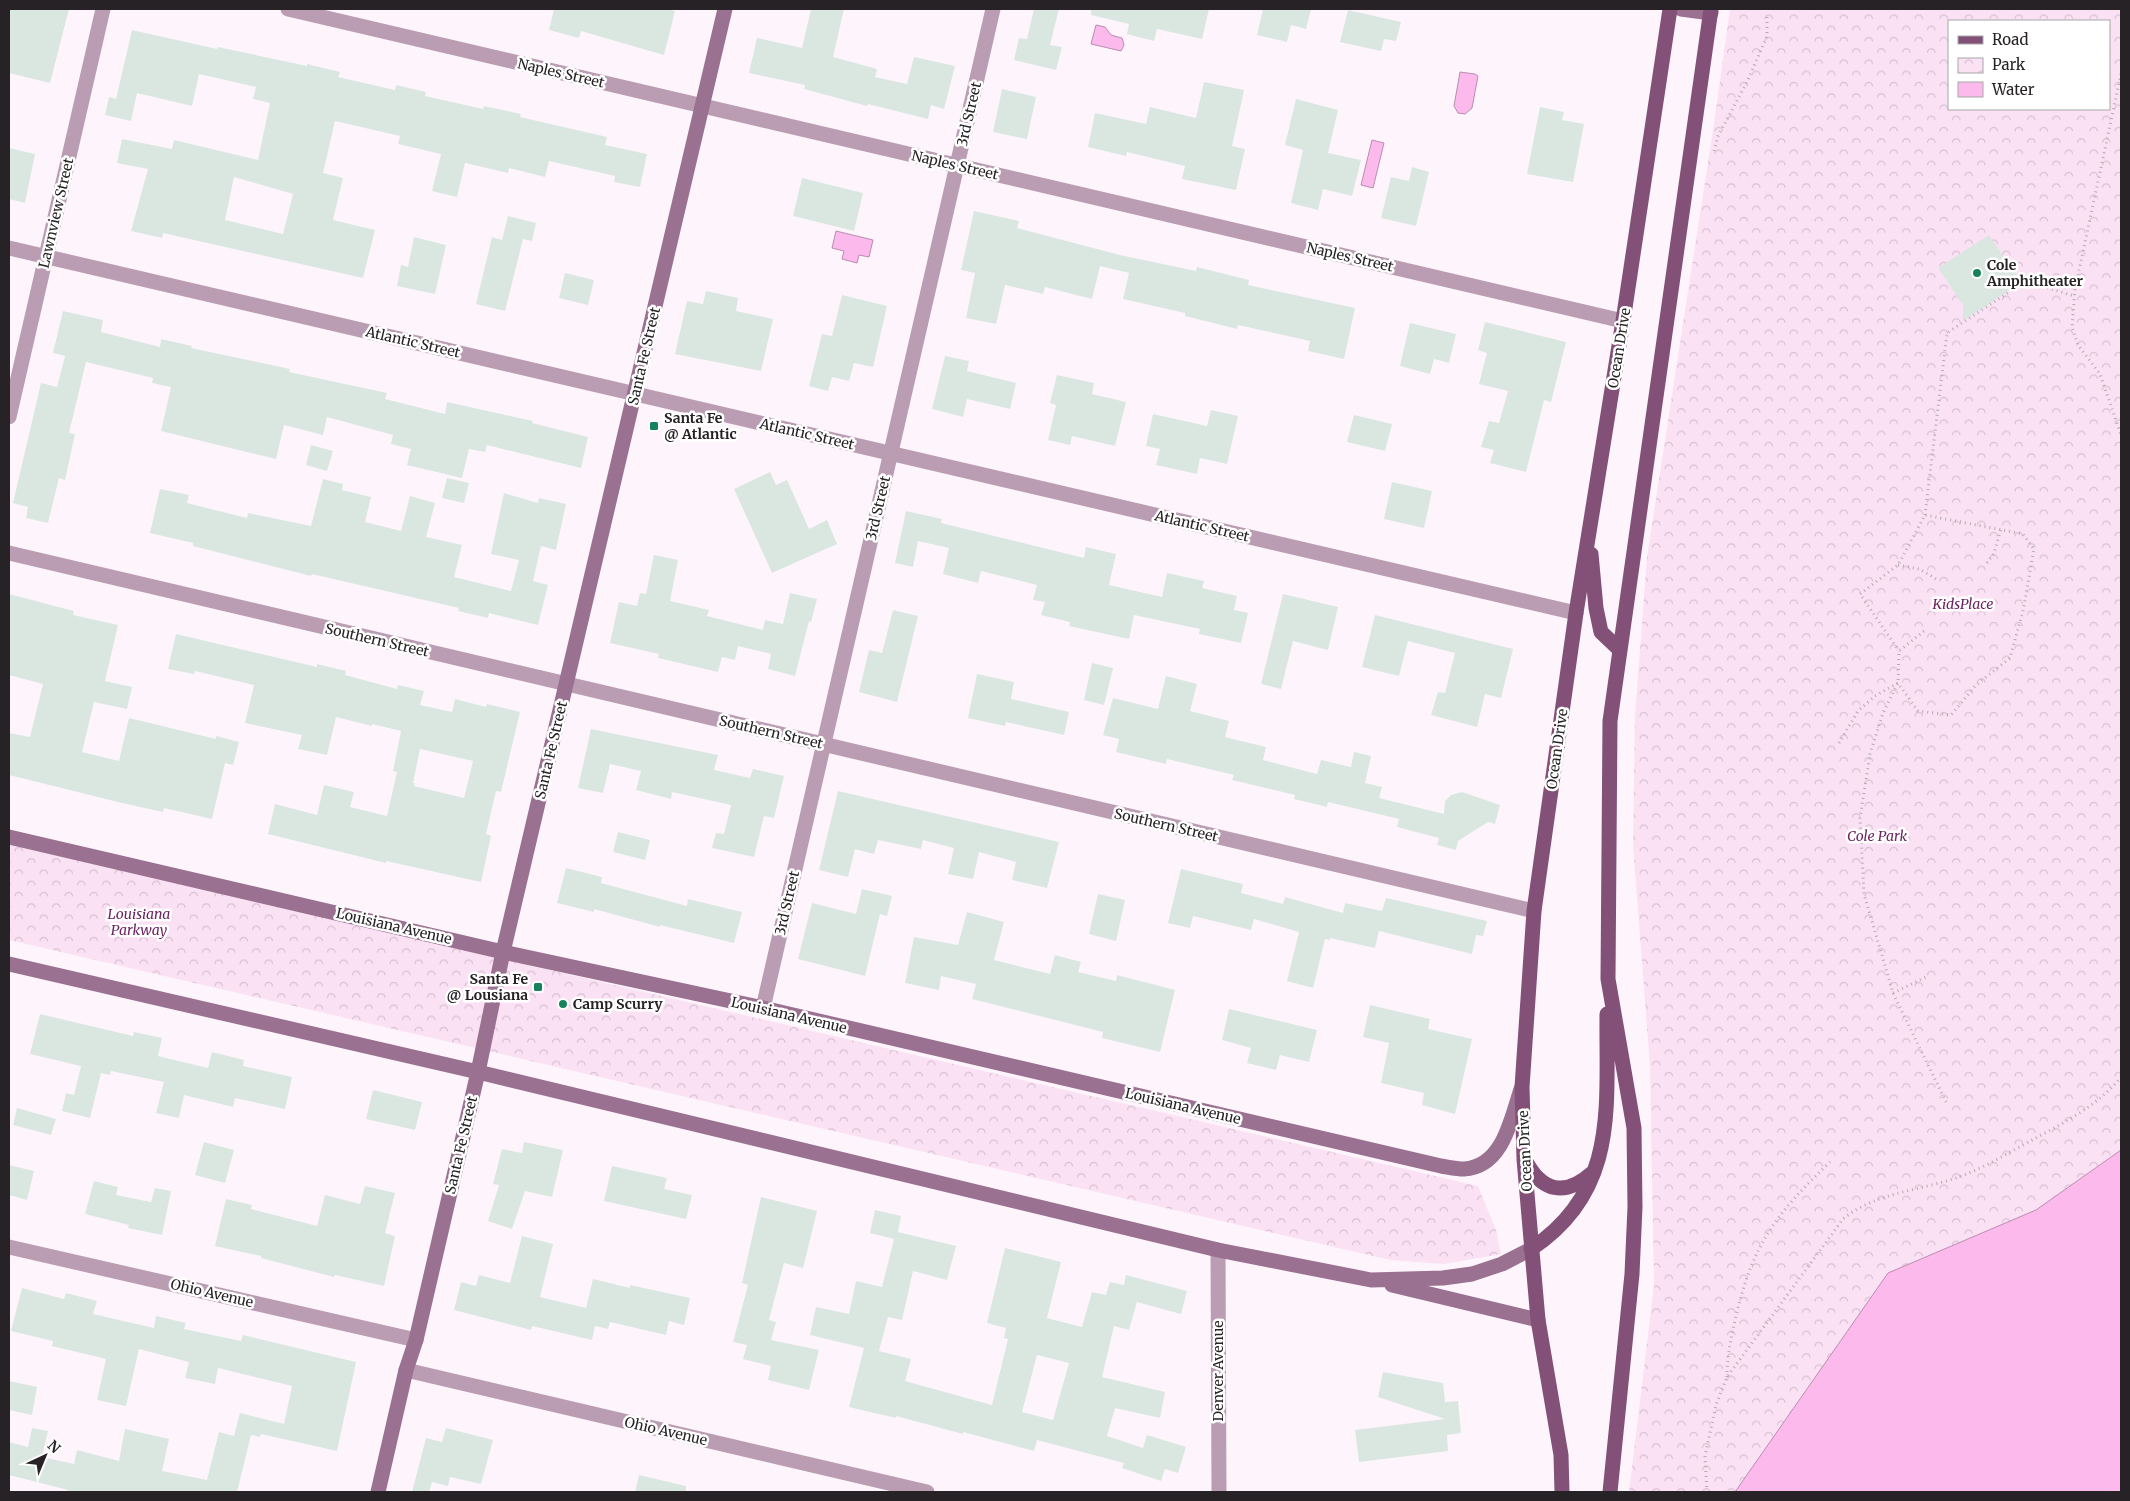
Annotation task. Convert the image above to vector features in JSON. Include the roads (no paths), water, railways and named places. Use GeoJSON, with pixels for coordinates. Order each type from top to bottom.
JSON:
{"type":"FeatureCollection","features":[{"type":"Feature","properties":{"kind":"main road","name":"Santa Fe Street"},"geometry":{"type":"LineString","coordinates":[[378,1492],[406,1370],[416,1340],[478,1072],[502,952],[726,9]]}},
{"type":"Feature","properties":{"kind":"main road","name":"Ocean Drive"},"geometry":{"type":"LineString","coordinates":[[1562,1492],[1561,1455],[1538,1320],[1524,1159],[1522,1087],[1534,911],[1576,613],[1623,321],[1670,9]]}},
{"type":"Feature","properties":{"kind":"main road"},"geometry":{"type":"LineString","coordinates":[[1371,1280],[1443,1278],[1472,1274],[1502,1264],[1531,1249],[1551,1236],[1572,1211],[1596,1170],[1602,1146],[1606,1117],[1610,721],[1711,11],[1681,9]]}},
{"type":"Feature","properties":{"kind":"main road"},"geometry":{"type":"LineString","coordinates":[[1589,530],[1596,608],[1601,632],[1620,650]]}},
{"type":"Feature","properties":{"kind":"main road","name":"Louisiana Avenue"},"geometry":{"type":"LineString","coordinates":[[9,837],[502,952],[763,1008],[1453,1168],[1474,1167],[1490,1159],[1508,1130],[1522,1087]]}},
{"type":"Feature","properties":{"kind":"main road"},"geometry":{"type":"LineString","coordinates":[[9,964],[478,1072],[1218,1250],[1371,1280],[1538,1320]]}},
{"type":"Feature","properties":{"kind":"main road"},"geometry":{"type":"LineString","coordinates":[[1608,979],[1634,1128],[1632,1274],[1610,1492]]}},
{"type":"Feature","properties":{"kind":"main road"},"geometry":{"type":"LineString","coordinates":[[1524,1159],[1532,1174],[1557,1189],[1570,1188],[1582,1182],[1596,1170]]}},
{"type":"Feature","properties":{"kind":"street","name":"Lawnview Street"},"geometry":{"type":"LineString","coordinates":[[9,417],[103,9]]}},
{"type":"Feature","properties":{"kind":"street","name":"Naples Street"},"geometry":{"type":"LineString","coordinates":[[288,9],[1623,321]]}},
{"type":"Feature","properties":{"kind":"street","name":"3rd Street"},"geometry":{"type":"LineString","coordinates":[[763,1008],[993,9]]}},
{"type":"Feature","properties":{"kind":"street","name":"Atlantic Street"},"geometry":{"type":"LineString","coordinates":[[9,248],[1576,613]]}},
{"type":"Feature","properties":{"kind":"street","name":"Southern Street"},"geometry":{"type":"LineString","coordinates":[[9,553],[1534,911]]}},
{"type":"Feature","properties":{"kind":"street","name":"Ohio Avenue"},"geometry":{"type":"LineString","coordinates":[[9,1247],[416,1340]]}},
{"type":"Feature","properties":{"kind":"street","name":"Denver Avenue"},"geometry":{"type":"LineString","coordinates":[[1218,1250],[1218,1492]]}},
{"type":"Feature","properties":{"kind":"street","name":"Ohio Avenue"},"geometry":{"type":"LineString","coordinates":[[406,1370],[927,1492]]}},
{"type":"Feature","properties":{"kind":"water"},"geometry":{"type":"Polygon","coordinates":[[[1096,25],[1105,27],[1111,35],[1122,38],[1124,45],[1121,51],[1091,44],[1096,25]]]}},
{"type":"Feature","properties":{"kind":"water"},"geometry":{"type":"Polygon","coordinates":[[[1460,72],[1478,76],[1472,108],[1465,114],[1458,113],[1454,106],[1460,72]]]}},
{"type":"Feature","properties":{"kind":"water"},"geometry":{"type":"Polygon","coordinates":[[[1372,140],[1384,143],[1373,188],[1361,185],[1372,140]]]}},
{"type":"Feature","properties":{"kind":"water"},"geometry":{"type":"Polygon","coordinates":[[[836,231],[873,240],[869,257],[859,255],[857,263],[842,259],[844,251],[832,248],[836,231]]]}},
{"type":"Feature","properties":{"kind":"water"},"geometry":{"type":"Polygon","coordinates":[[[2121,1150],[2121,1492],[1735,1492],[1888,1273],[2036,1210],[2121,1150]]]}},
{"type":"Feature","properties":{"kind":"place","name":"Cole Amphitheater"},"geometry":{"type":"Point","coordinates":[1977,273]}},
{"type":"Feature","properties":{"kind":"place","name":"Santa Fe @ Atlantic"},"geometry":{"type":"Point","coordinates":[654,426]}},
{"type":"Feature","properties":{"kind":"place","name":"Santa Fe @ Lousiana"},"geometry":{"type":"Point","coordinates":[538,987]}},
{"type":"Feature","properties":{"kind":"place","name":"Camp Scurry"},"geometry":{"type":"Point","coordinates":[563,1004]}},
{"type":"Feature","properties":{"kind":"park label","name":"KidsPlace"},"geometry":{"type":"Point","coordinates":[1963,604]}},
{"type":"Feature","properties":{"kind":"park label","name":"Cole Park"},"geometry":{"type":"Point","coordinates":[1877,836]}},
{"type":"Feature","properties":{"kind":"park label","name":"Louisiana Parkway"},"geometry":{"type":"Point","coordinates":[139,922]}}]}
